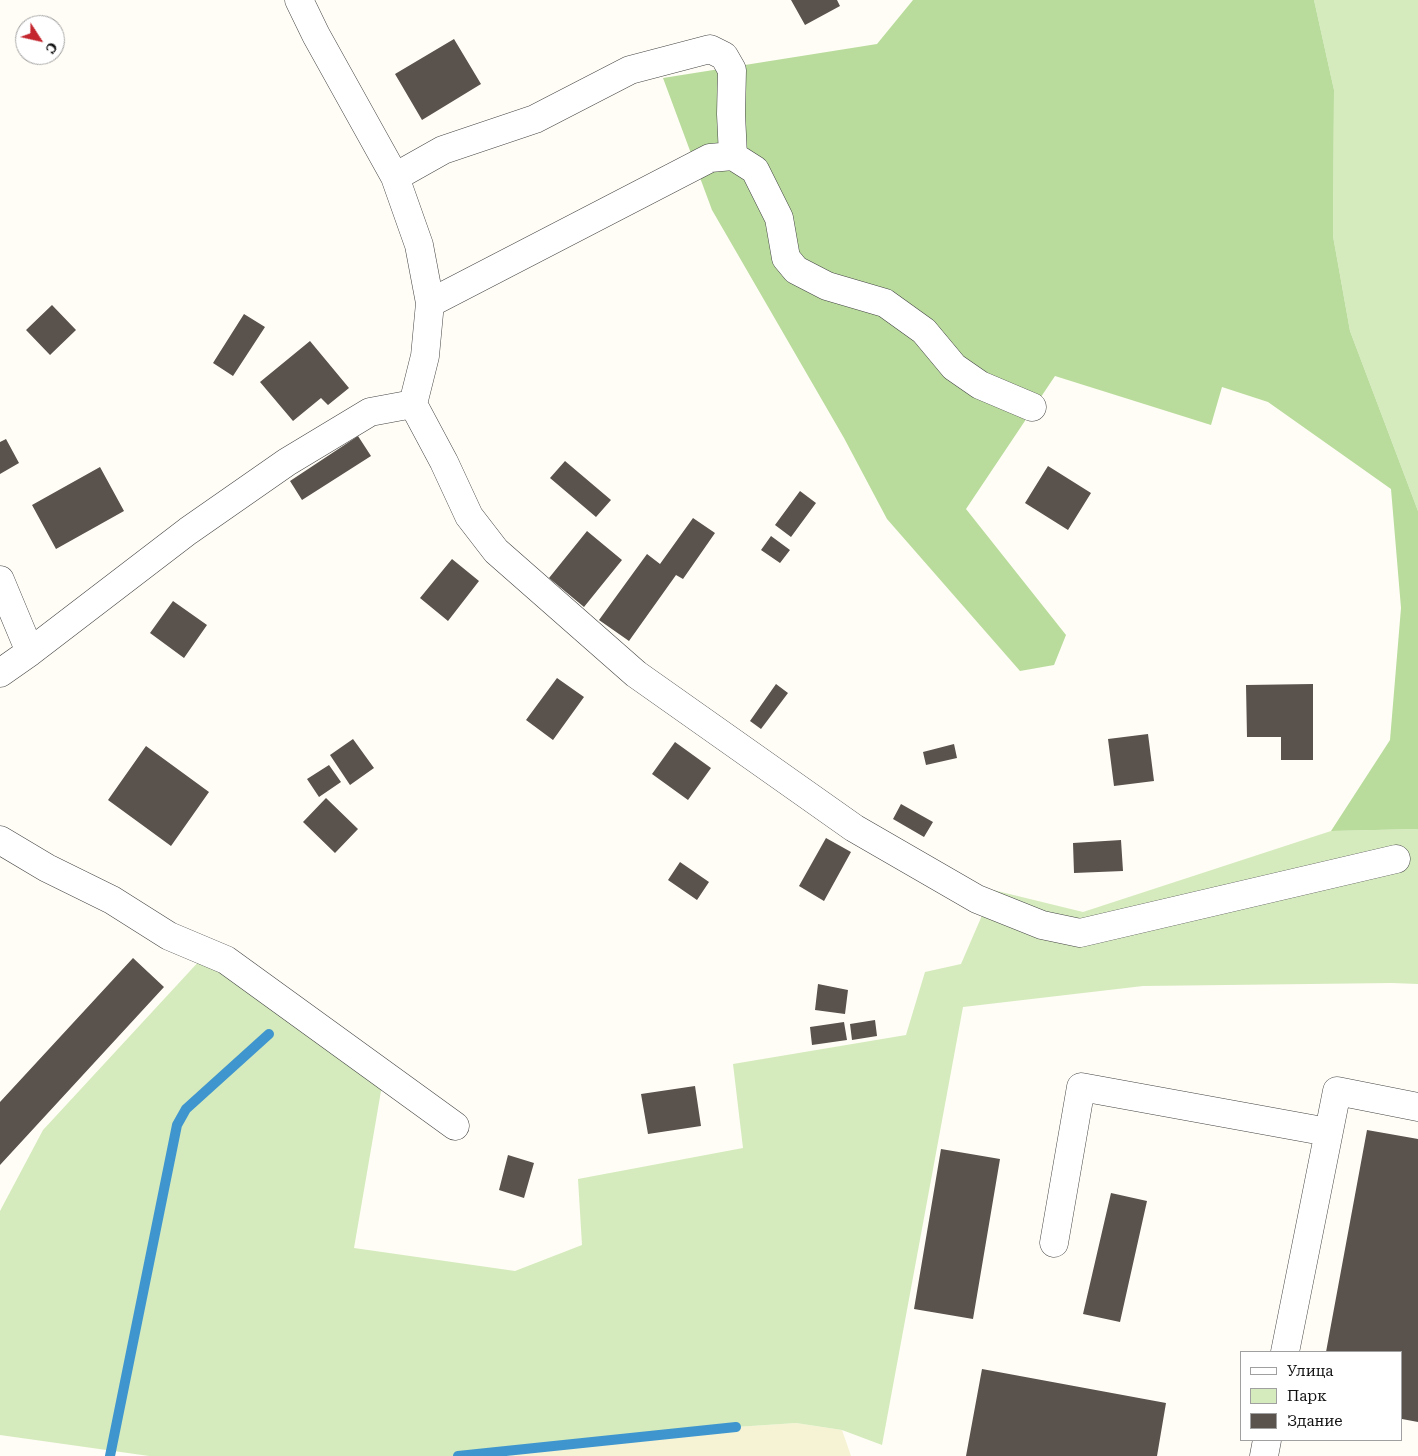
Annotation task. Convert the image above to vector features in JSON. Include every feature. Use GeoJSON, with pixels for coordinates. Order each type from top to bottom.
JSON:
{"type":"FeatureCollection","features":[{"type":"Feature","properties":{"kind":"street"},"geometry":{"type":"LineString","coordinates":[[299,0],[316,35],[395,177],[420,244],[430,303],[424,356],[413,404],[444,462],[469,516],[496,551],[636,674],[854,828],[977,899],[1042,925],[1080,933],[1396,859]]}},
{"type":"Feature","properties":{"kind":"street"},"geometry":{"type":"LineString","coordinates":[[395,177],[443,150],[535,119],[630,70],[710,49],[724,56],[732,70],[731,114],[733,156]]}},
{"type":"Feature","properties":{"kind":"street"},"geometry":{"type":"LineString","coordinates":[[430,303],[710,158],[733,156],[755,170],[779,218],[786,258],[796,270],[827,286],[884,303],[924,331],[954,367],[980,386],[1032,407]]}},
{"type":"Feature","properties":{"kind":"street"},"geometry":{"type":"LineString","coordinates":[[0,673],[188,531],[287,462],[370,412],[413,404]]}},
{"type":"Feature","properties":{"kind":"street"},"geometry":{"type":"LineString","coordinates":[[0,580],[30,652]]}},
{"type":"Feature","properties":{"kind":"street"},"geometry":{"type":"LineString","coordinates":[[0,840],[48,868],[112,900],[169,936],[226,960],[455,1126]]}},
{"type":"Feature","properties":{"kind":"street"},"geometry":{"type":"LineString","coordinates":[[1054,1243],[1081,1087],[1328,1132]]}},
{"type":"Feature","properties":{"kind":"street"},"geometry":{"type":"LineString","coordinates":[[1285,1351],[1337,1091],[1418,1107]]}},
{"type":"Feature","properties":{"kind":"street"},"geometry":{"type":"LineString","coordinates":[[1264,1456],[1267,1441]]}},
{"type":"Feature","properties":{"kind":"shaded area"},"geometry":{"type":"Polygon","coordinates":[[[796,1423],[842,1430],[851,1456],[458,1456],[736,1427],[796,1423]]]}},
{"type":"Feature","properties":{"kind":"green space"},"geometry":{"type":"Polygon","coordinates":[[[913,0],[1314,0],[1334,90],[1333,236],[1350,331],[1418,511],[1418,829],[1331,831],[1390,740],[1401,608],[1391,489],[1268,402],[1222,387],[1211,425],[1055,376],[966,509],[1066,635],[1054,665],[1020,671],[887,519],[844,438],[712,210],[663,78],[877,44],[913,0]]]}},
{"type":"Feature","properties":{"kind":"green space"},"geometry":{"type":"Polygon","coordinates":[[[1314,0],[1418,0],[1418,511],[1350,331],[1333,236],[1334,90],[1314,0]]]}},
{"type":"Feature","properties":{"kind":"green space"},"geometry":{"type":"Polygon","coordinates":[[[1418,829],[1418,984],[1143,986],[963,1007],[882,1445],[842,1430],[796,1423],[736,1427],[458,1456],[149,1456],[0,1435],[0,1211],[43,1130],[214,945],[386,1062],[354,1248],[515,1271],[582,1245],[578,1179],[743,1148],[733,1064],[906,1035],[925,972],[961,964],[993,890],[1083,912],[1331,831],[1418,829]]]}},
{"type":"Feature","properties":{"kind":"building"},"geometry":{"type":"Polygon","coordinates":[[[791,0],[837,0],[840,6],[805,25],[791,0]]]}},
{"type":"Feature","properties":{"kind":"building"},"geometry":{"type":"Polygon","coordinates":[[[454,39],[481,84],[422,120],[395,74],[454,39]]]}},
{"type":"Feature","properties":{"kind":"building"},"geometry":{"type":"Polygon","coordinates":[[[52,305],[76,330],[50,355],[26,330],[52,305]]]}},
{"type":"Feature","properties":{"kind":"building"},"geometry":{"type":"Polygon","coordinates":[[[244,314],[265,327],[233,376],[213,363],[244,314]]]}},
{"type":"Feature","properties":{"kind":"building"},"geometry":{"type":"Polygon","coordinates":[[[310,341],[349,388],[328,405],[321,398],[293,421],[260,382],[310,341]]]}},
{"type":"Feature","properties":{"kind":"building"},"geometry":{"type":"Polygon","coordinates":[[[358,436],[371,456],[302,500],[290,481],[358,436]]]}},
{"type":"Feature","properties":{"kind":"building"},"geometry":{"type":"Polygon","coordinates":[[[6,439],[19,463],[0,474],[0,442],[6,439]]]}},
{"type":"Feature","properties":{"kind":"building"},"geometry":{"type":"Polygon","coordinates":[[[565,461],[611,500],[596,517],[550,478],[565,461]]]}},
{"type":"Feature","properties":{"kind":"building"},"geometry":{"type":"Polygon","coordinates":[[[1048,466],[1091,493],[1068,530],[1025,503],[1048,466]]]}},
{"type":"Feature","properties":{"kind":"building"},"geometry":{"type":"Polygon","coordinates":[[[100,467],[124,511],[56,549],[32,505],[100,467]]]}},
{"type":"Feature","properties":{"kind":"building"},"geometry":{"type":"Polygon","coordinates":[[[800,491],[816,503],[791,537],[775,525],[800,491]]]}},
{"type":"Feature","properties":{"kind":"building"},"geometry":{"type":"Polygon","coordinates":[[[693,518],[715,533],[683,579],[676,575],[629,641],[599,620],[647,554],[660,564],[693,518]]]}},
{"type":"Feature","properties":{"kind":"building"},"geometry":{"type":"Polygon","coordinates":[[[587,531],[622,560],[584,607],[549,578],[587,531]]]}},
{"type":"Feature","properties":{"kind":"building"},"geometry":{"type":"Polygon","coordinates":[[[771,536],[790,550],[780,563],[761,550],[771,536]]]}},
{"type":"Feature","properties":{"kind":"building"},"geometry":{"type":"Polygon","coordinates":[[[452,559],[479,581],[448,621],[420,598],[452,559]]]}},
{"type":"Feature","properties":{"kind":"building"},"geometry":{"type":"Polygon","coordinates":[[[173,601],[207,625],[184,658],[150,633],[173,601]]]}},
{"type":"Feature","properties":{"kind":"building"},"geometry":{"type":"Polygon","coordinates":[[[557,678],[584,697],[553,740],[526,720],[557,678]]]}},
{"type":"Feature","properties":{"kind":"building"},"geometry":{"type":"Polygon","coordinates":[[[776,684],[788,693],[761,729],[750,721],[776,684]]]}},
{"type":"Feature","properties":{"kind":"building"},"geometry":{"type":"Polygon","coordinates":[[[1313,684],[1313,760],[1281,760],[1281,737],[1247,737],[1246,685],[1313,684]]]}},
{"type":"Feature","properties":{"kind":"building"},"geometry":{"type":"Polygon","coordinates":[[[1148,734],[1154,781],[1114,786],[1108,739],[1148,734]]]}},
{"type":"Feature","properties":{"kind":"building"},"geometry":{"type":"Polygon","coordinates":[[[353,739],[374,768],[350,785],[330,755],[353,739]]]}},
{"type":"Feature","properties":{"kind":"building"},"geometry":{"type":"Polygon","coordinates":[[[675,742],[711,768],[688,800],[652,774],[675,742]]]}},
{"type":"Feature","properties":{"kind":"building"},"geometry":{"type":"Polygon","coordinates":[[[954,744],[957,758],[926,765],[923,752],[954,744]]]}},
{"type":"Feature","properties":{"kind":"building"},"geometry":{"type":"Polygon","coordinates":[[[146,746],[209,792],[171,846],[108,800],[146,746]]]}},
{"type":"Feature","properties":{"kind":"building"},"geometry":{"type":"Polygon","coordinates":[[[329,765],[341,782],[319,797],[307,779],[329,765]]]}},
{"type":"Feature","properties":{"kind":"building"},"geometry":{"type":"Polygon","coordinates":[[[326,798],[358,829],[335,853],[303,822],[326,798]]]}},
{"type":"Feature","properties":{"kind":"building"},"geometry":{"type":"Polygon","coordinates":[[[901,804],[933,822],[924,837],[893,819],[901,804]]]}},
{"type":"Feature","properties":{"kind":"building"},"geometry":{"type":"Polygon","coordinates":[[[826,838],[851,852],[824,901],[799,886],[826,838]]]}},
{"type":"Feature","properties":{"kind":"building"},"geometry":{"type":"Polygon","coordinates":[[[1121,840],[1123,871],[1074,873],[1073,843],[1121,840]]]}},
{"type":"Feature","properties":{"kind":"building"},"geometry":{"type":"Polygon","coordinates":[[[680,862],[709,882],[697,900],[668,880],[680,862]]]}},
{"type":"Feature","properties":{"kind":"building"},"geometry":{"type":"Polygon","coordinates":[[[133,958],[164,987],[0,1165],[0,1102],[133,958]]]}},
{"type":"Feature","properties":{"kind":"building"},"geometry":{"type":"Polygon","coordinates":[[[818,984],[848,990],[845,1014],[815,1010],[818,984]]]}},
{"type":"Feature","properties":{"kind":"building"},"geometry":{"type":"Polygon","coordinates":[[[875,1020],[877,1036],[852,1040],[850,1024],[875,1020]]]}},
{"type":"Feature","properties":{"kind":"building"},"geometry":{"type":"Polygon","coordinates":[[[844,1022],[847,1040],[812,1045],[810,1027],[844,1022]]]}},
{"type":"Feature","properties":{"kind":"building"},"geometry":{"type":"Polygon","coordinates":[[[695,1086],[701,1126],[648,1134],[641,1094],[695,1086]]]}},
{"type":"Feature","properties":{"kind":"building"},"geometry":{"type":"Polygon","coordinates":[[[1367,1130],[1418,1139],[1418,1422],[1403,1419],[1403,1351],[1326,1351],[1367,1130]]]}},
{"type":"Feature","properties":{"kind":"building"},"geometry":{"type":"Polygon","coordinates":[[[941,1149],[1000,1159],[973,1319],[914,1309],[941,1149]]]}},
{"type":"Feature","properties":{"kind":"building"},"geometry":{"type":"Polygon","coordinates":[[[508,1155],[534,1163],[524,1198],[499,1190],[508,1155]]]}},
{"type":"Feature","properties":{"kind":"building"},"geometry":{"type":"Polygon","coordinates":[[[1111,1193],[1147,1201],[1120,1322],[1083,1314],[1111,1193]]]}},
{"type":"Feature","properties":{"kind":"building"},"geometry":{"type":"Polygon","coordinates":[[[982,1369],[1166,1403],[1157,1456],[966,1456],[982,1369]]]}},
{"type":"Feature","properties":{"kind":"waterway"},"geometry":{"type":"LineString","coordinates":[[110,1456],[177,1125],[186,1109],[269,1034]]}},
{"type":"Feature","properties":{"kind":"waterway"},"geometry":{"type":"LineString","coordinates":[[458,1456],[736,1427]]}}]}
